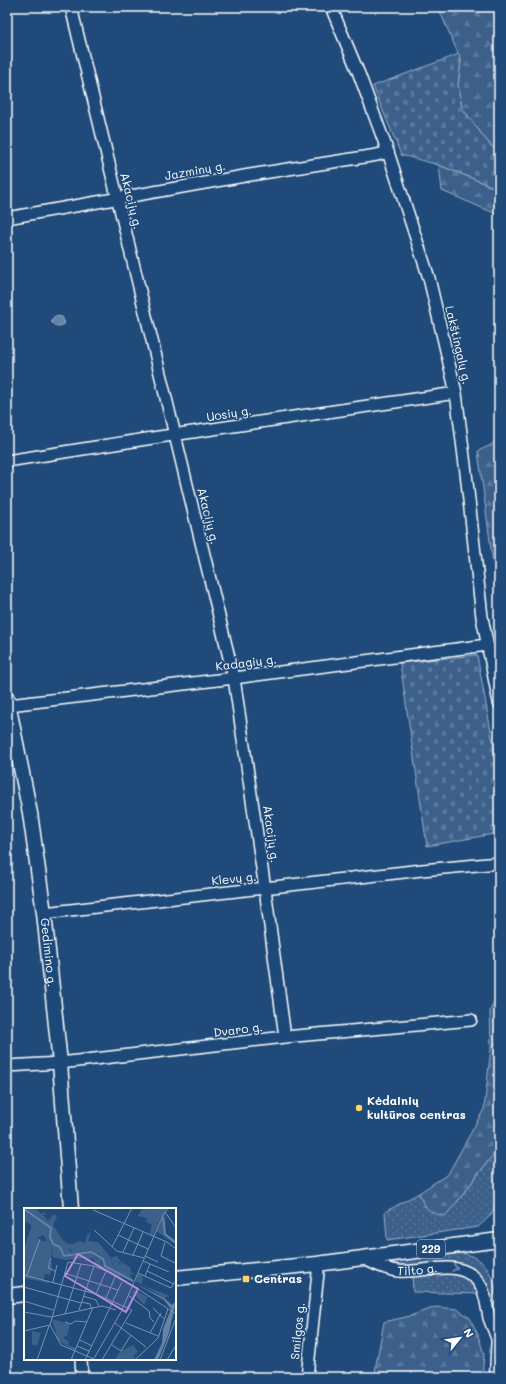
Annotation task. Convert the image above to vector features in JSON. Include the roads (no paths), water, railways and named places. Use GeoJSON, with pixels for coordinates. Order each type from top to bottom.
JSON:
{"type":"FeatureCollection","features":[{"type":"Feature","properties":{"kind":"main road","name":"Gedimino g."},"geometry":{"type":"LineString","coordinates":[[8,701],[30,813],[44,913],[60,1063],[71,1208]]}},
{"type":"Feature","properties":{"kind":"main road","name":"229"},"geometry":{"type":"LineString","coordinates":[[176,1278],[317,1264],[499,1240]]}},
{"type":"Feature","properties":{"kind":"main road"},"geometry":{"type":"LineString","coordinates":[[7,1296],[24,1294]]}},
{"type":"Feature","properties":{"kind":"main road","name":"Tilto g."},"geometry":{"type":"LineString","coordinates":[[497,1377],[499,1337]]}},
{"type":"Feature","properties":{"kind":"street","name":"Akacijų g."},"geometry":{"type":"LineString","coordinates":[[71,7],[234,678],[285,1037]]}},
{"type":"Feature","properties":{"kind":"street","name":"Lakštingalų g."},"geometry":{"type":"LineString","coordinates":[[331,7],[373,110],[429,278],[456,393],[478,588],[487,645],[499,703]]}},
{"type":"Feature","properties":{"kind":"street","name":"Jazminų g."},"geometry":{"type":"LineString","coordinates":[[7,218],[388,152]]}},
{"type":"Feature","properties":{"kind":"street","name":"Uosių g."},"geometry":{"type":"LineString","coordinates":[[7,461],[456,393]]}},
{"type":"Feature","properties":{"kind":"street","name":"Kadagių g."},"geometry":{"type":"LineString","coordinates":[[8,701],[234,678],[487,645]]}},
{"type":"Feature","properties":{"kind":"street","name":"Klevų g."},"geometry":{"type":"LineString","coordinates":[[44,913],[499,863]]}},
{"type":"Feature","properties":{"kind":"street","name":"Dvaro g."},"geometry":{"type":"LineString","coordinates":[[7,1066],[60,1063],[285,1037],[471,1020]]}},
{"type":"Feature","properties":{"kind":"street","name":"Tilto g."},"geometry":{"type":"LineString","coordinates":[[363,1258],[395,1271],[409,1272],[450,1267],[469,1273],[476,1279],[482,1288],[492,1327],[499,1337]]}},
{"type":"Feature","properties":{"kind":"street","name":"Smilgos g."},"geometry":{"type":"LineString","coordinates":[[307,1377],[318,1273],[317,1264]]}},
{"type":"Feature","properties":{"kind":"street"},"geometry":{"type":"LineString","coordinates":[[81,1360],[82,1377]]}},
{"type":"Feature","properties":{"kind":"water"},"geometry":{"type":"Polygon","coordinates":[[[55,316],[62,317],[65,323],[61,326],[54,325],[51,320],[55,316]]]}},
{"type":"Feature","properties":{"kind":"place","name":"Kėdainių kultūros centras"},"geometry":{"type":"Point","coordinates":[359,1108]}},
{"type":"Feature","properties":{"kind":"place","name":"Centras"},"geometry":{"type":"Point","coordinates":[246,1279]}}]}
